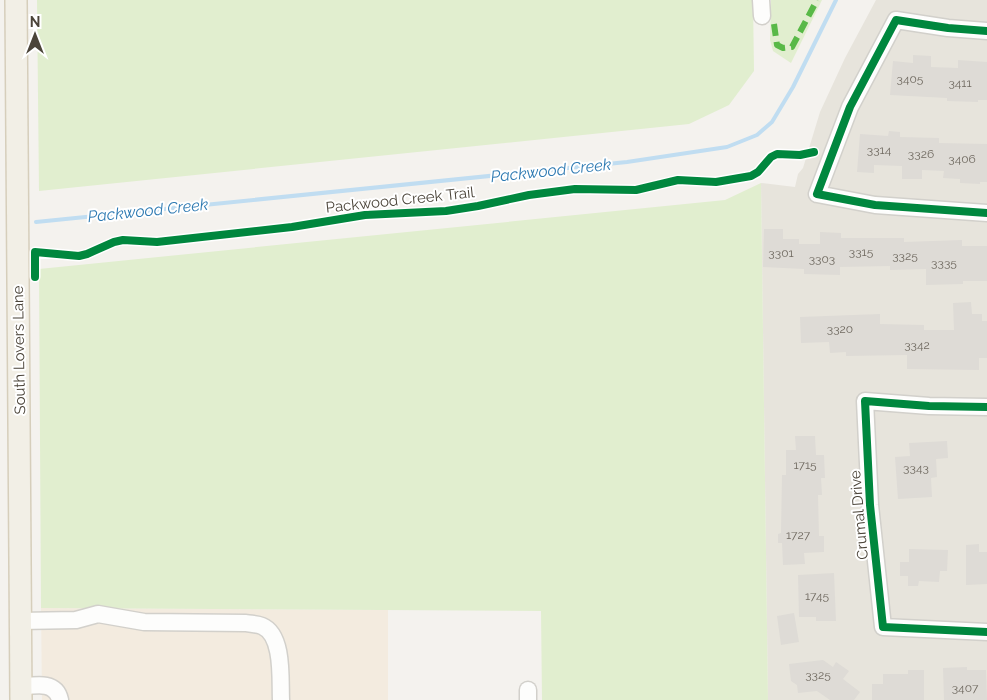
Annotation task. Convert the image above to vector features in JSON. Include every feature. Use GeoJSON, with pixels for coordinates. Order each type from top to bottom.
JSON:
{"type":"FeatureCollection","features":[{"type":"Feature","properties":{"kind":"main road","name":"South Lovers Lane"},"geometry":{"type":"LineString","coordinates":[[16,0],[21,693]]}},
{"type":"Feature","properties":{"kind":"street"},"geometry":{"type":"LineString","coordinates":[[987,31],[948,28],[896,20],[850,107],[817,194],[875,205],[987,213]]}},
{"type":"Feature","properties":{"kind":"street","name":"Crumal Drive"},"geometry":{"type":"LineString","coordinates":[[987,407],[929,406],[865,401],[870,505],[883,627],[987,632]]}},
{"type":"Feature","properties":{"kind":"street"},"geometry":{"type":"LineString","coordinates":[[20,621],[76,620],[98,614],[138,621],[246,623],[262,626],[271,632],[277,646],[281,700]]}},
{"type":"Feature","properties":{"kind":"street"},"geometry":{"type":"LineString","coordinates":[[21,693],[46,685],[59,694],[60,700]]}},
{"type":"Feature","properties":{"kind":"shaded area"},"geometry":{"type":"Polygon","coordinates":[[[876,0],[987,0],[987,700],[768,700],[761,183],[795,187],[798,174],[803,168],[820,112],[845,58],[876,0]]]}},
{"type":"Feature","properties":{"kind":"shaded area"},"geometry":{"type":"Polygon","coordinates":[[[41,608],[388,610],[388,700],[42,700],[41,608]]]}},
{"type":"Feature","properties":{"kind":"green space"},"geometry":{"type":"Polygon","coordinates":[[[37,0],[753,0],[754,71],[729,105],[689,124],[39,191],[37,0]]]}},
{"type":"Feature","properties":{"kind":"green space"},"geometry":{"type":"Polygon","coordinates":[[[771,0],[822,0],[791,63],[773,51],[770,40],[771,0]]]}},
{"type":"Feature","properties":{"kind":"green space"},"geometry":{"type":"Polygon","coordinates":[[[761,183],[768,700],[542,700],[541,611],[41,608],[39,269],[725,200],[761,183]]]}},
{"type":"Feature","properties":{"kind":"building"},"geometry":{"type":"Polygon","coordinates":[[[913,55],[931,56],[931,67],[958,68],[958,60],[987,62],[987,100],[978,100],[978,102],[947,101],[947,98],[890,95],[893,61],[913,63],[913,55]]]}},
{"type":"Feature","properties":{"kind":"building"},"geometry":{"type":"Polygon","coordinates":[[[889,131],[900,132],[900,137],[939,138],[939,143],[987,144],[987,182],[980,182],[980,184],[960,183],[960,179],[943,178],[944,171],[922,170],[922,179],[902,179],[902,166],[874,165],[874,173],[857,172],[860,134],[888,136],[889,131]]]}},
{"type":"Feature","properties":{"kind":"building"},"geometry":{"type":"Polygon","coordinates":[[[764,229],[783,229],[783,239],[799,239],[799,244],[820,244],[820,232],[841,233],[841,238],[904,238],[904,242],[962,240],[962,246],[987,246],[987,281],[963,281],[963,284],[926,285],[926,269],[890,270],[890,266],[840,267],[840,275],[804,274],[804,269],[763,267],[764,229]]]}},
{"type":"Feature","properties":{"kind":"building"},"geometry":{"type":"Polygon","coordinates":[[[971,302],[972,314],[982,314],[982,321],[987,321],[987,358],[979,358],[979,370],[907,369],[907,355],[846,356],[846,352],[830,353],[829,342],[801,343],[800,317],[880,314],[880,324],[924,325],[924,330],[954,330],[953,303],[971,302]]]}},
{"type":"Feature","properties":{"kind":"building"},"geometry":{"type":"Polygon","coordinates":[[[795,436],[815,436],[816,455],[824,455],[825,478],[821,478],[822,495],[818,495],[819,536],[824,536],[824,552],[804,553],[805,564],[783,565],[782,543],[778,543],[778,534],[781,533],[782,475],[786,475],[786,450],[796,450],[795,436]]]}},
{"type":"Feature","properties":{"kind":"building"},"geometry":{"type":"Polygon","coordinates":[[[947,441],[948,458],[936,459],[937,477],[931,478],[932,497],[898,499],[895,457],[910,456],[909,443],[947,441]]]}},
{"type":"Feature","properties":{"kind":"building"},"geometry":{"type":"Polygon","coordinates":[[[979,544],[979,552],[987,552],[987,584],[966,585],[966,545],[979,544]]]}},
{"type":"Feature","properties":{"kind":"building"},"geometry":{"type":"Polygon","coordinates":[[[909,549],[948,550],[947,571],[940,571],[939,582],[919,581],[918,586],[908,586],[908,576],[900,576],[900,562],[909,562],[909,549]]]}},
{"type":"Feature","properties":{"kind":"building"},"geometry":{"type":"Polygon","coordinates":[[[834,573],[836,621],[816,621],[816,617],[799,617],[798,575],[834,573]]]}},
{"type":"Feature","properties":{"kind":"building"},"geometry":{"type":"Polygon","coordinates":[[[794,613],[799,642],[781,645],[777,616],[794,613]]]}},
{"type":"Feature","properties":{"kind":"building"},"geometry":{"type":"Polygon","coordinates":[[[823,660],[833,667],[836,662],[849,671],[843,679],[860,692],[854,700],[830,700],[817,691],[798,693],[797,685],[791,681],[789,664],[823,660]]]}},
{"type":"Feature","properties":{"kind":"building"},"geometry":{"type":"Polygon","coordinates":[[[967,667],[967,670],[986,670],[987,700],[944,700],[943,668],[967,667]]]}},
{"type":"Feature","properties":{"kind":"building"},"geometry":{"type":"Polygon","coordinates":[[[908,670],[924,670],[924,700],[872,700],[872,684],[883,684],[883,674],[908,674],[908,670]]]}},
{"type":"Feature","properties":{"kind":"waterway","name":"Packwood Creek"},"geometry":{"type":"LineString","coordinates":[[36,222],[627,162],[727,147],[757,135],[772,122],[793,87],[836,0]]}},
{"type":"Feature","properties":{"kind":"marked path"},"geometry":{"type":"LineString","coordinates":[[774,24],[777,45],[783,48],[792,47],[817,0]]}},
{"type":"Feature","properties":{"kind":"cycle path"},"geometry":{"type":"LineString","coordinates":[[987,31],[948,28],[896,20],[850,107],[817,194],[875,205],[987,213]]}},
{"type":"Feature","properties":{"kind":"cycle path","name":"Packwood Creek Trail"},"geometry":{"type":"LineString","coordinates":[[35,277],[35,252],[79,256],[123,240],[157,242],[292,227],[365,215],[446,211],[529,195],[575,189],[636,190],[678,180],[716,182],[751,176],[758,172],[771,157],[777,154],[800,155],[814,152]]}},
{"type":"Feature","properties":{"kind":"cycle path"},"geometry":{"type":"LineString","coordinates":[[987,407],[929,406],[865,401],[870,505],[883,627],[987,632]]}}]}
